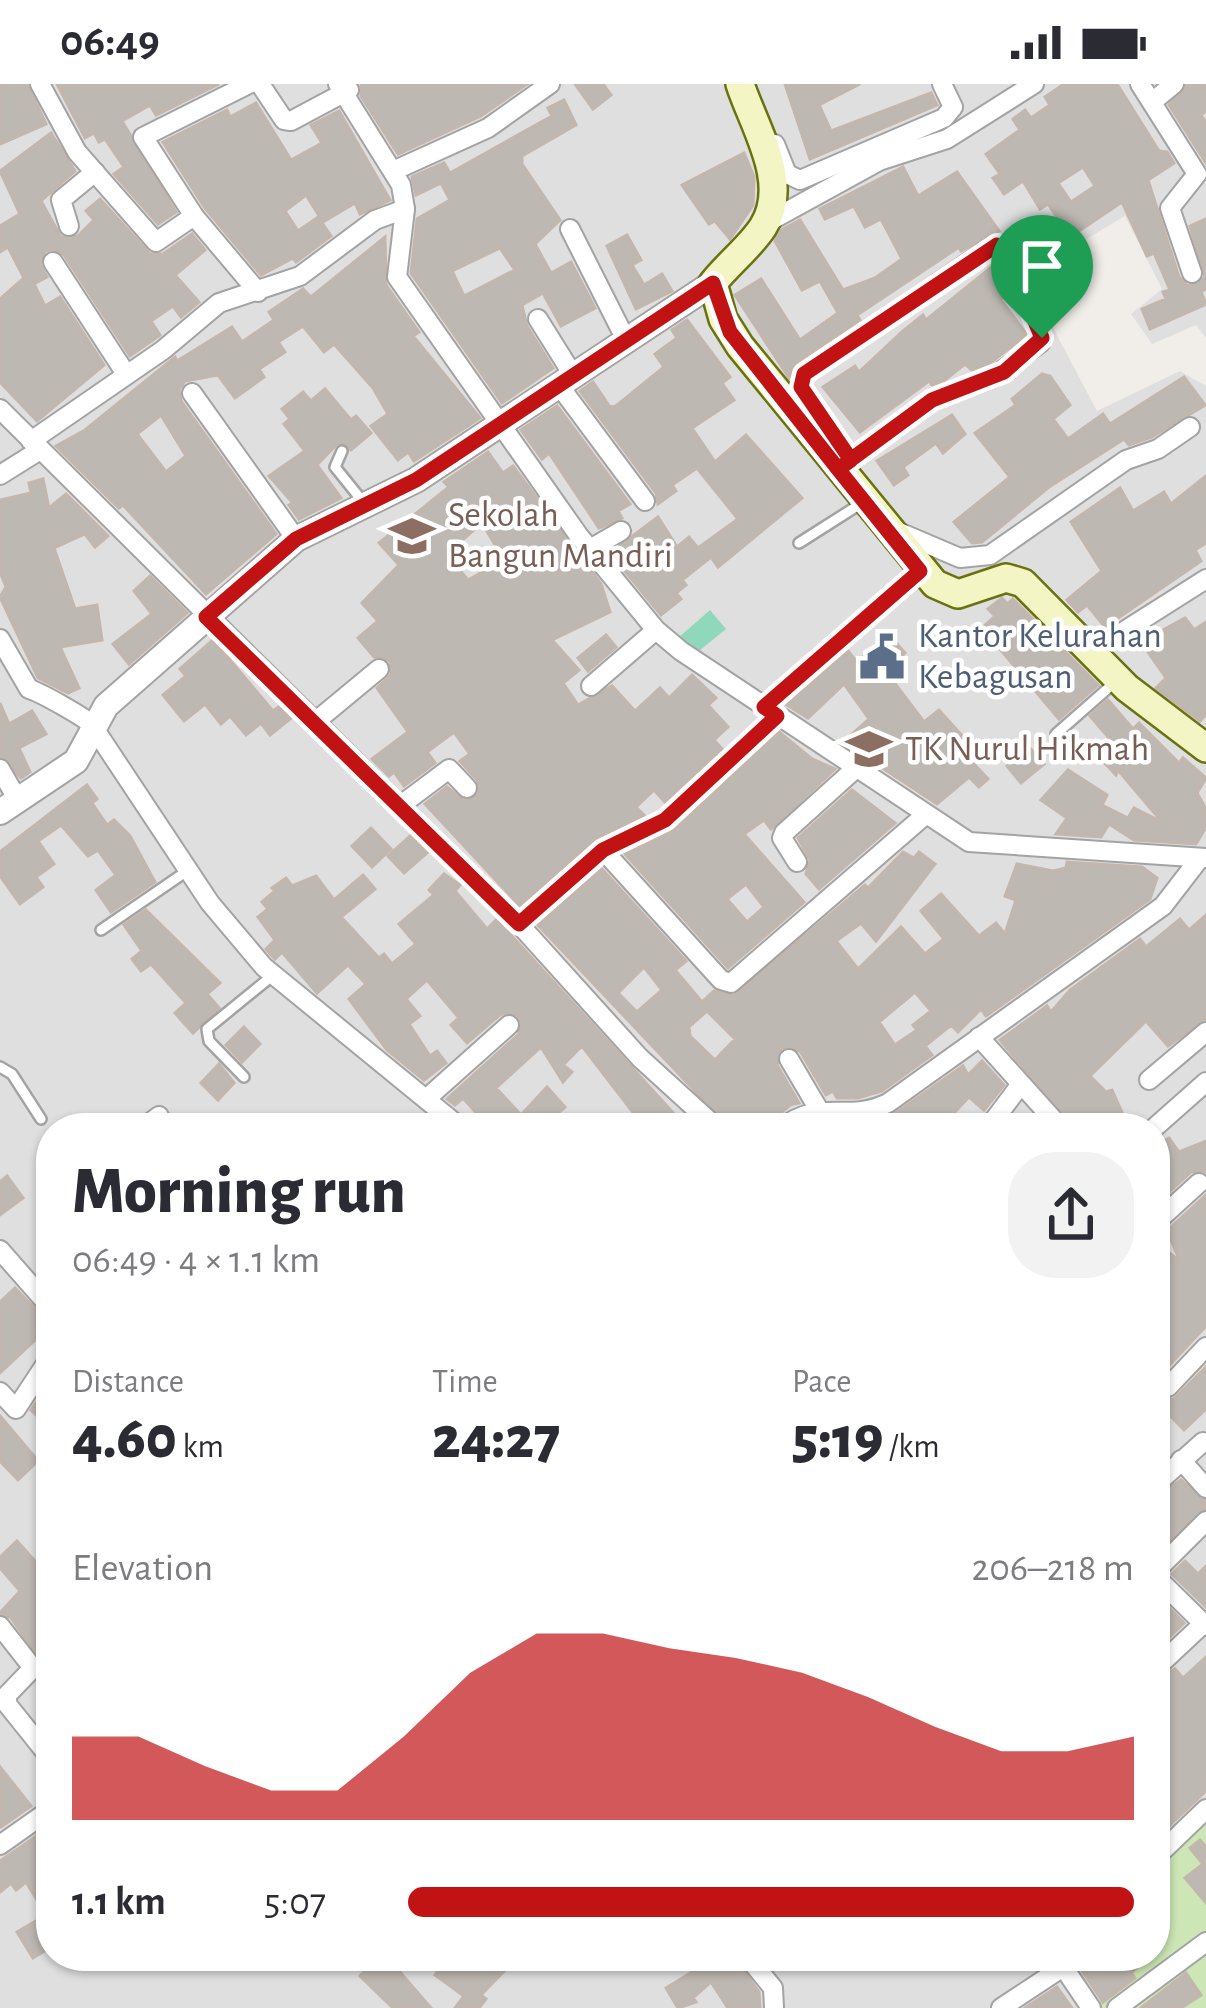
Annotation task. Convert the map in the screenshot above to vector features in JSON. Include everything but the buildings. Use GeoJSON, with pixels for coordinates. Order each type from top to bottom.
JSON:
{"type":"FeatureCollection","features":[{"type":"Feature","properties":{"kind":"main road"},"geometry":{"type":"LineString","coordinates":[[744,85],[772,170],[774,206],[764,225],[713,283],[730,332],[845,464],[865,501],[920,571],[958,594],[1006,578],[1023,583],[1118,679],[1206,748]]}},
{"type":"Feature","properties":{"kind":"street"},"geometry":{"type":"LineString","coordinates":[[40,84],[95,172],[156,242],[194,216]]}},
{"type":"Feature","properties":{"kind":"street"},"geometry":{"type":"LineString","coordinates":[[249,84],[143,137],[194,216],[257,292]]}},
{"type":"Feature","properties":{"kind":"street"},"geometry":{"type":"LineString","coordinates":[[260,84],[284,120],[345,89],[394,171],[405,209],[397,277],[590,549],[656,630],[924,816],[977,844],[1203,858]]}},
{"type":"Feature","properties":{"kind":"street"},"geometry":{"type":"LineString","coordinates":[[394,171],[488,128],[550,84]]}},
{"type":"Feature","properties":{"kind":"street"},"geometry":{"type":"LineString","coordinates":[[744,85],[788,174],[800,180],[944,118],[953,107],[942,84]]}},
{"type":"Feature","properties":{"kind":"street"},"geometry":{"type":"LineString","coordinates":[[764,225],[879,161],[946,139],[1034,84]]}},
{"type":"Feature","properties":{"kind":"street"},"geometry":{"type":"LineString","coordinates":[[1140,84],[1196,174],[1170,208],[1192,273]]}},
{"type":"Feature","properties":{"kind":"street"},"geometry":{"type":"LineString","coordinates":[[1152,102],[1174,84]]}},
{"type":"Feature","properties":{"kind":"street"},"geometry":{"type":"LineString","coordinates":[[69,226],[62,200],[95,172]]}},
{"type":"Feature","properties":{"kind":"street"},"geometry":{"type":"LineString","coordinates":[[0,475],[219,303],[300,276],[375,220],[405,209]]}},
{"type":"Feature","properties":{"kind":"street"},"geometry":{"type":"LineString","coordinates":[[570,229],[626,340]]}},
{"type":"Feature","properties":{"kind":"street"},"geometry":{"type":"LineString","coordinates":[[1001,246],[1040,343],[979,386],[932,400],[845,464],[801,387],[804,374],[991,247],[1001,246]]}},
{"type":"Feature","properties":{"kind":"street"},"geometry":{"type":"LineString","coordinates":[[53,262],[126,374]]}},
{"type":"Feature","properties":{"kind":"street"},"geometry":{"type":"LineString","coordinates":[[0,769],[9,807],[76,761],[106,706],[296,539],[416,480],[713,283]]}},
{"type":"Feature","properties":{"kind":"street"},"geometry":{"type":"LineString","coordinates":[[538,320],[566,380],[645,501]]}},
{"type":"Feature","properties":{"kind":"street"},"geometry":{"type":"LineString","coordinates":[[192,393],[296,539]]}},
{"type":"Feature","properties":{"kind":"street"},"geometry":{"type":"LineString","coordinates":[[0,410],[519,924],[640,1058],[701,1113]]}},
{"type":"Feature","properties":{"kind":"street"},"geometry":{"type":"LineString","coordinates":[[885,526],[960,558],[990,555],[1126,460],[1190,428]]}},
{"type":"Feature","properties":{"kind":"street"},"geometry":{"type":"LineString","coordinates":[[590,549],[621,531]]}},
{"type":"Feature","properties":{"kind":"street"},"geometry":{"type":"LineString","coordinates":[[519,924],[603,850],[665,820],[920,571]]}},
{"type":"Feature","properties":{"kind":"street"},"geometry":{"type":"LineString","coordinates":[[1091,652],[1206,579]]}},
{"type":"Feature","properties":{"kind":"street"},"geometry":{"type":"LineString","coordinates":[[592,686],[656,630]]}},
{"type":"Feature","properties":{"kind":"street"},"geometry":{"type":"LineString","coordinates":[[0,639],[29,689],[46,693],[59,709],[80,713],[92,725],[187,871],[272,976],[443,1113]]}},
{"type":"Feature","properties":{"kind":"street"},"geometry":{"type":"LineString","coordinates":[[315,722],[379,669]]}},
{"type":"Feature","properties":{"kind":"street"},"geometry":{"type":"LineString","coordinates":[[400,805],[448,769],[467,788]]}},
{"type":"Feature","properties":{"kind":"street"},"geometry":{"type":"LineString","coordinates":[[797,862],[784,833],[855,769]]}},
{"type":"Feature","properties":{"kind":"street"},"geometry":{"type":"LineString","coordinates":[[603,850],[726,984],[924,816]]}},
{"type":"Feature","properties":{"kind":"street"},"geometry":{"type":"LineString","coordinates":[[858,1113],[879,1107],[1163,907],[1203,858]]}},
{"type":"Feature","properties":{"kind":"street"},"geometry":{"type":"LineString","coordinates":[[426,1099],[509,1025]]}},
{"type":"Feature","properties":{"kind":"street"},"geometry":{"type":"LineString","coordinates":[[1148,1080],[1206,1032]]}},
{"type":"Feature","properties":{"kind":"street"},"geometry":{"type":"LineString","coordinates":[[976,1039],[1044,1113]]}},
{"type":"Feature","properties":{"kind":"street"},"geometry":{"type":"LineString","coordinates":[[976,1039],[1045,1113]]}},
{"type":"Feature","properties":{"kind":"street"},"geometry":{"type":"LineString","coordinates":[[790,1059],[819,1110]]}},
{"type":"Feature","properties":{"kind":"street"},"geometry":{"type":"LineString","coordinates":[[1170,1114],[1206,1082]]}},
{"type":"Feature","properties":{"kind":"street"},"geometry":{"type":"LineString","coordinates":[[999,1113],[1018,1088]]}},
{"type":"Feature","properties":{"kind":"street"},"geometry":{"type":"LineString","coordinates":[[803,1113],[845,1113]]}},
{"type":"Feature","properties":{"kind":"street"},"geometry":{"type":"LineString","coordinates":[[1170,1210],[1199,1184]]}},
{"type":"Feature","properties":{"kind":"street"},"geometry":{"type":"LineString","coordinates":[[0,1250],[36,1291]]}},
{"type":"Feature","properties":{"kind":"street"},"geometry":{"type":"LineString","coordinates":[[1170,1386],[1206,1346]]}},
{"type":"Feature","properties":{"kind":"street"},"geometry":{"type":"LineString","coordinates":[[0,1392],[16,1409],[36,1379]]}},
{"type":"Feature","properties":{"kind":"street"},"geometry":{"type":"LineString","coordinates":[[1170,1470],[1203,1442]]}},
{"type":"Feature","properties":{"kind":"street"},"geometry":{"type":"LineString","coordinates":[[1180,1460],[1206,1488]]}},
{"type":"Feature","properties":{"kind":"street"},"geometry":{"type":"LineString","coordinates":[[1170,1558],[1206,1521]]}},
{"type":"Feature","properties":{"kind":"street"},"geometry":{"type":"LineString","coordinates":[[1170,1589],[1205,1625],[1170,1656]]}},
{"type":"Feature","properties":{"kind":"street"},"geometry":{"type":"LineString","coordinates":[[0,1626],[33,1668],[7,1695],[7,1704],[36,1741]]}},
{"type":"Feature","properties":{"kind":"street"},"geometry":{"type":"LineString","coordinates":[[1170,1843],[1206,1809]]}},
{"type":"Feature","properties":{"kind":"street"},"geometry":{"type":"LineString","coordinates":[[0,1844],[36,1819]]}},
{"type":"Feature","properties":{"kind":"street"},"geometry":{"type":"LineString","coordinates":[[1170,1969],[1206,1942]]}},
{"type":"Feature","properties":{"kind":"street"},"geometry":{"type":"LineString","coordinates":[[759,1971],[773,1988],[774,2008]]}},
{"type":"Feature","properties":{"kind":"street"},"geometry":{"type":"LineString","coordinates":[[1001,2008],[1048,1971]]}},
{"type":"Feature","properties":{"kind":"street"},"geometry":{"type":"LineString","coordinates":[[1065,1971],[1091,2008]]}},
{"type":"Feature","properties":{"kind":"street"},"geometry":{"type":"LineString","coordinates":[[1117,2008],[1167,1971]]}},
{"type":"Feature","properties":{"kind":"lane"},"geometry":{"type":"LineString","coordinates":[[341,451],[335,467],[339,478],[364,503]]}},
{"type":"Feature","properties":{"kind":"lane"},"geometry":{"type":"LineString","coordinates":[[799,544],[865,501]]}},
{"type":"Feature","properties":{"kind":"lane"},"geometry":{"type":"LineString","coordinates":[[1056,734],[1118,679]]}},
{"type":"Feature","properties":{"kind":"lane"},"geometry":{"type":"LineString","coordinates":[[101,930],[187,871]]}},
{"type":"Feature","properties":{"kind":"lane"},"geometry":{"type":"LineString","coordinates":[[244,1077],[209,1041],[207,1029],[272,976]]}},
{"type":"Feature","properties":{"kind":"lane"},"geometry":{"type":"LineString","coordinates":[[0,1067],[12,1074],[37,1113]]}},
{"type":"Feature","properties":{"kind":"shaded area"},"geometry":{"type":"Polygon","coordinates":[[[0,84],[1206,84],[1206,338],[1196,325],[1152,344],[1131,314],[1162,289],[1125,216],[1080,243],[1090,261],[1033,290],[1097,411],[1180,371],[1206,386],[1206,2008],[0,2008],[0,84]]]}},
{"type":"Feature","properties":{"kind":"green space"},"geometry":{"type":"Polygon","coordinates":[[[710,610],[726,629],[693,656],[678,638],[710,610]]]}},
{"type":"Feature","properties":{"kind":"green space"},"geometry":{"type":"Polygon","coordinates":[[[1206,1816],[1206,2008],[1093,2008],[1132,1971],[1170,1971],[1170,1848],[1206,1816]]]}},
{"type":"Feature","properties":{"kind":"place","name":"Sekolah Bangun Mandiri"},"geometry":{"type":"Point","coordinates":[412,536]}},
{"type":"Feature","properties":{"kind":"place","name":"Kantor Kelurahan Kebagusan"},"geometry":{"type":"Point","coordinates":[882,657]}},
{"type":"Feature","properties":{"kind":"place","name":"TK Nurul Hikmah"},"geometry":{"type":"Point","coordinates":[869,749]}},
{"type":"Feature","properties":{"kind":"route"},"geometry":{"type":"LineString","coordinates":[[1042,338],[1004,372],[979,386],[932,400],[845,464],[838,469],[730,332],[713,283],[416,480],[330,518],[296,539],[206,617],[519,924],[603,850],[665,820],[777,716],[764,707],[920,571],[838,469],[851,460],[801,387],[804,374],[997,245],[1005,249],[1042,338]]}}]}
